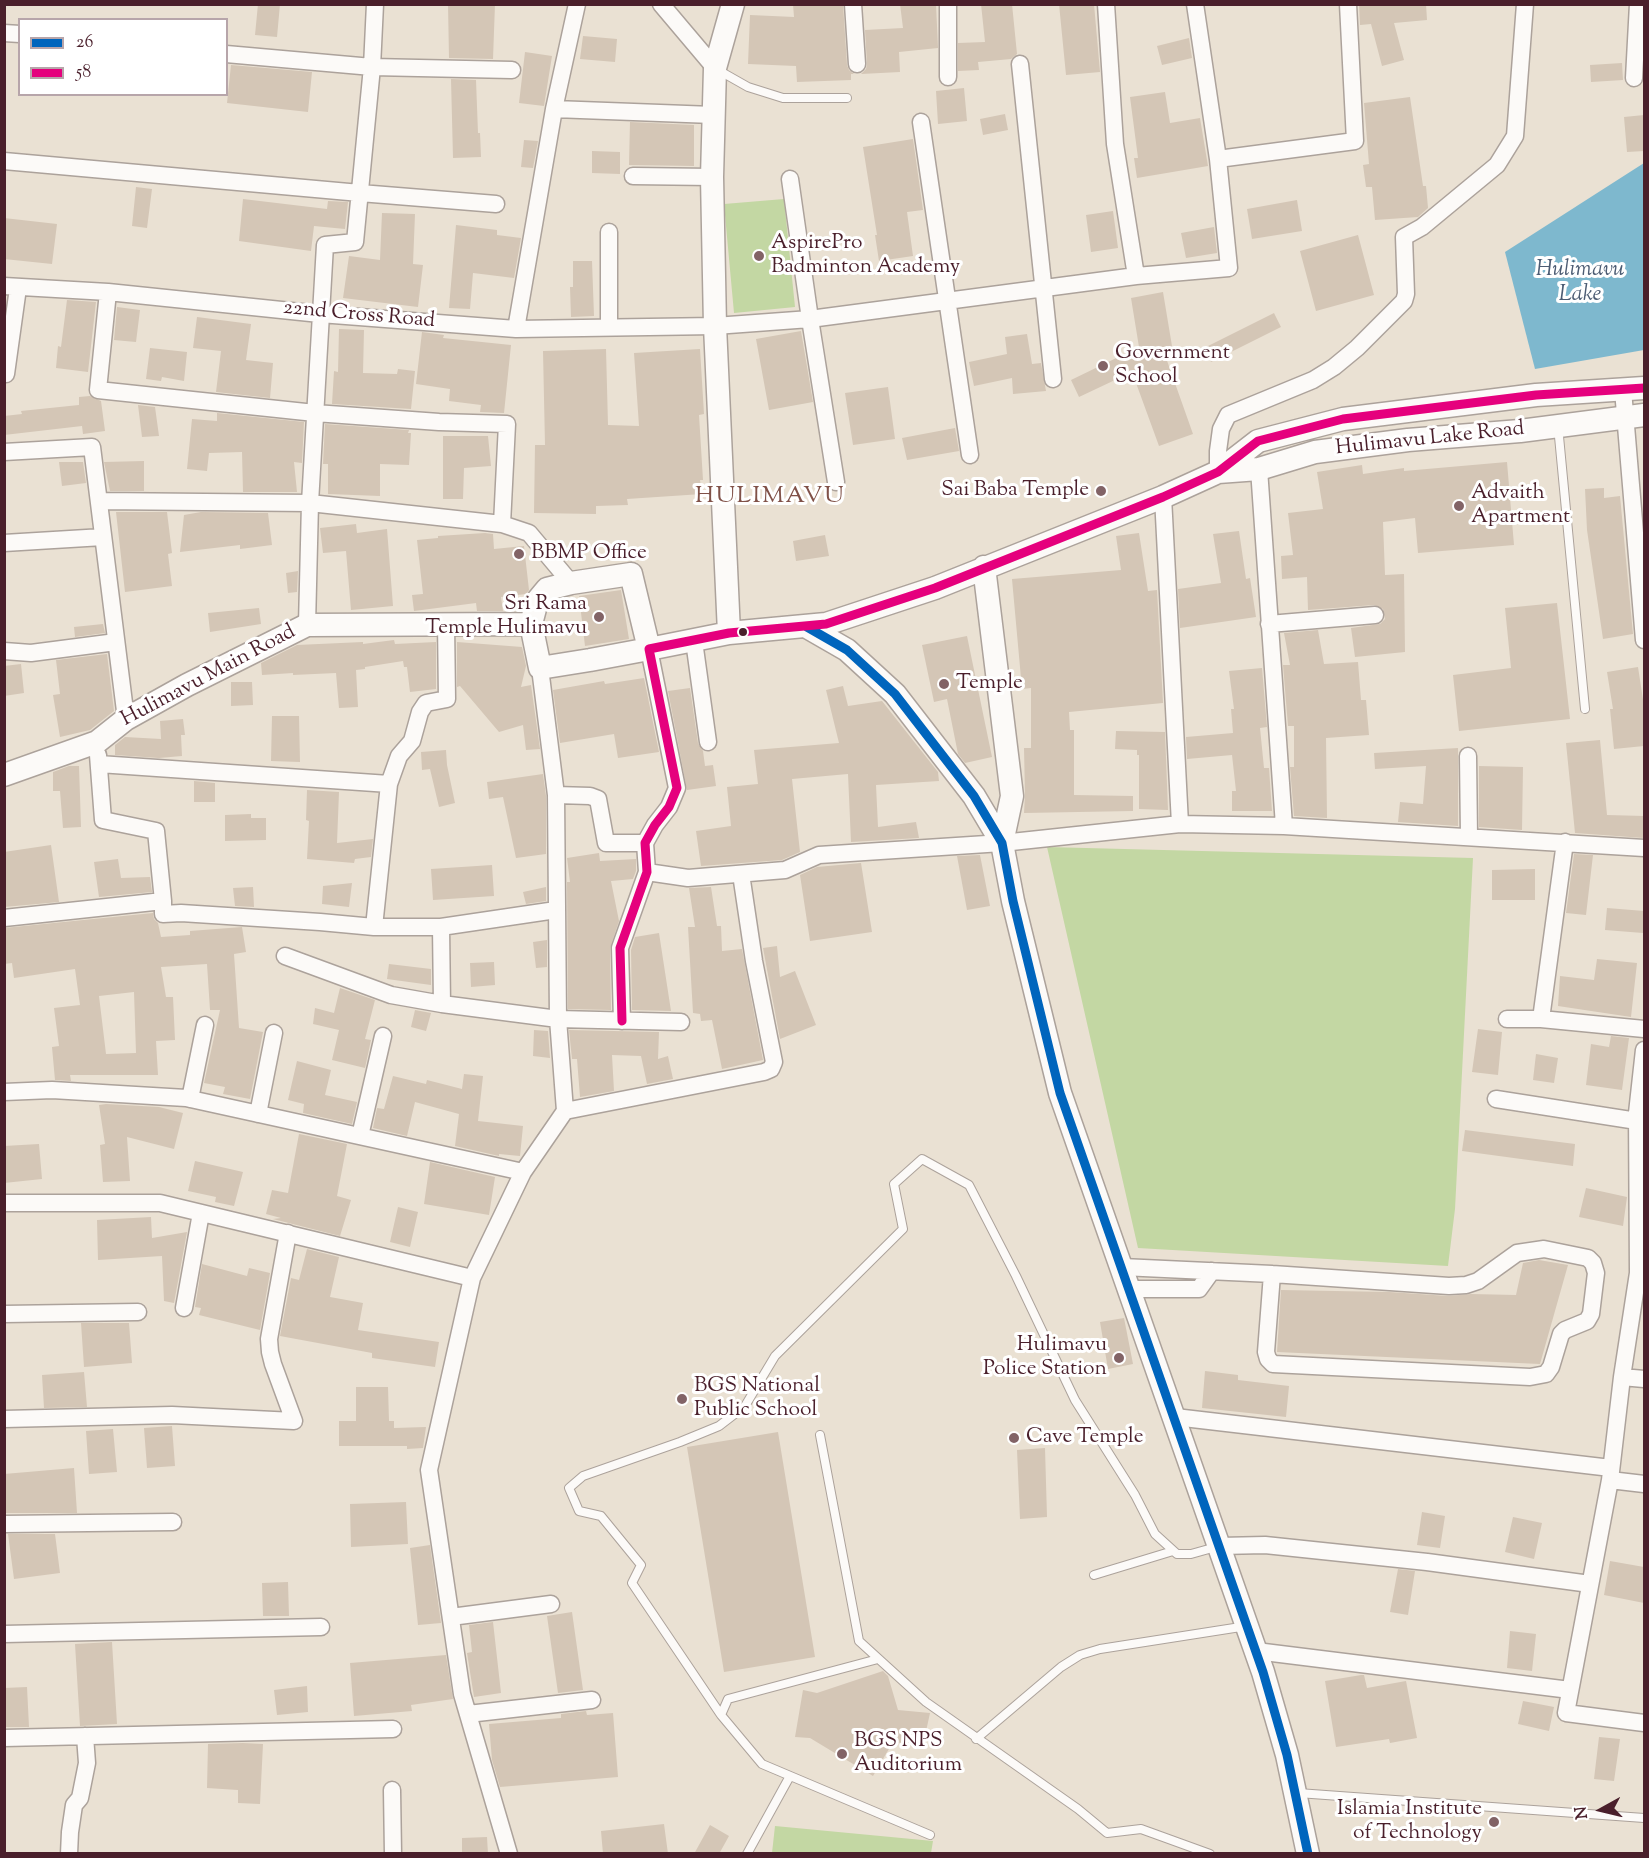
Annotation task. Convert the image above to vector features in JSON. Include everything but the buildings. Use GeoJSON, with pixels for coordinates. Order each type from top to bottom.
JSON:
{"type":"FeatureCollection","features":[{"type":"Feature","properties":{"kind":"main road"},"geometry":{"type":"LineString","coordinates":[[649,649],[631,574],[547,589],[537,601],[531,624],[540,668],[590,660],[694,641],[729,633],[715,326],[712,177],[715,68],[733,4]]}},
{"type":"Feature","properties":{"kind":"main road","name":"Hulimavu Lake Road"},"geometry":{"type":"LineString","coordinates":[[729,633],[826,624],[935,588],[1163,497],[1218,472],[1258,441],[1343,419],[1536,395],[1634,389]]}},
{"type":"Feature","properties":{"kind":"main road","name":"Hulimavu Lake Road"},"geometry":{"type":"LineString","coordinates":[[1218,472],[1259,469],[1315,452],[1635,416]]}},
{"type":"Feature","properties":{"kind":"main road"},"geometry":{"type":"LineString","coordinates":[[984,567],[1012,796],[1002,843]]}},
{"type":"Feature","properties":{"kind":"main road","name":"Hulimavu Main Road"},"geometry":{"type":"LineString","coordinates":[[4,775],[98,753],[126,719],[187,685],[307,625],[531,624]]}},
{"type":"Feature","properties":{"kind":"main road"},"geometry":{"type":"LineString","coordinates":[[807,627],[847,650],[895,694],[974,796],[1002,843],[1013,901],[1060,1093],[1256,1650],[1287,1755],[1308,1854]]}},
{"type":"Feature","properties":{"kind":"street"},"geometry":{"type":"LineString","coordinates":[[307,625],[310,503],[325,245],[355,242],[372,67],[375,4]]}},
{"type":"Feature","properties":{"kind":"street"},"geometry":{"type":"LineString","coordinates":[[516,329],[554,109],[577,4]]}},
{"type":"Feature","properties":{"kind":"street"},"geometry":{"type":"LineString","coordinates":[[661,4],[715,68]]}},
{"type":"Feature","properties":{"kind":"street"},"geometry":{"type":"LineString","coordinates":[[853,4],[856,64]]}},
{"type":"Feature","properties":{"kind":"street"},"geometry":{"type":"LineString","coordinates":[[948,4],[948,77]]}},
{"type":"Feature","properties":{"kind":"street"},"geometry":{"type":"LineString","coordinates":[[1106,4],[1115,144],[1137,276]]}},
{"type":"Feature","properties":{"kind":"street"},"geometry":{"type":"LineString","coordinates":[[1195,4],[1218,159],[1355,141],[1348,4]]}},
{"type":"Feature","properties":{"kind":"street"},"geometry":{"type":"LineString","coordinates":[[1218,472],[1221,429],[1228,415],[1313,380],[1334,367],[1356,348],[1404,301],[1406,294],[1404,237],[1422,227],[1497,165],[1515,136],[1525,4]]}},
{"type":"Feature","properties":{"kind":"street"},"geometry":{"type":"LineString","coordinates":[[1634,78],[1638,4]]}},
{"type":"Feature","properties":{"kind":"street"},"geometry":{"type":"LineString","coordinates":[[228,54],[372,67],[512,70]]}},
{"type":"Feature","properties":{"kind":"street"},"geometry":{"type":"LineString","coordinates":[[1020,64],[1053,379]]}},
{"type":"Feature","properties":{"kind":"street"},"geometry":{"type":"LineString","coordinates":[[554,109],[713,115]]}},
{"type":"Feature","properties":{"kind":"street"},"geometry":{"type":"LineString","coordinates":[[921,122],[970,455]]}},
{"type":"Feature","properties":{"kind":"street","name":"22nd Cross Road"},"geometry":{"type":"LineString","coordinates":[[11,287],[108,292],[320,314],[516,329],[715,326],[810,319],[1137,276],[1229,268],[1218,159]]}},
{"type":"Feature","properties":{"kind":"street"},"geometry":{"type":"LineString","coordinates":[[4,161],[496,204]]}},
{"type":"Feature","properties":{"kind":"street"},"geometry":{"type":"LineString","coordinates":[[633,177],[712,177]]}},
{"type":"Feature","properties":{"kind":"street"},"geometry":{"type":"LineString","coordinates":[[790,180],[836,482]]}},
{"type":"Feature","properties":{"kind":"street"},"geometry":{"type":"LineString","coordinates":[[609,232],[609,327]]}},
{"type":"Feature","properties":{"kind":"street"},"geometry":{"type":"LineString","coordinates":[[6,374],[11,287]]}},
{"type":"Feature","properties":{"kind":"street"},"geometry":{"type":"LineString","coordinates":[[108,292],[98,390],[315,413],[439,422],[507,424],[502,524]]}},
{"type":"Feature","properties":{"kind":"street"},"geometry":{"type":"LineString","coordinates":[[1634,389],[1644,640]]}},
{"type":"Feature","properties":{"kind":"street"},"geometry":{"type":"LineString","coordinates":[[4,452],[92,447],[126,719]]}},
{"type":"Feature","properties":{"kind":"street"},"geometry":{"type":"LineString","coordinates":[[1259,469],[1284,826]]}},
{"type":"Feature","properties":{"kind":"street"},"geometry":{"type":"LineString","coordinates":[[1163,497],[1180,824]]}},
{"type":"Feature","properties":{"kind":"street"},"geometry":{"type":"LineString","coordinates":[[99,501],[310,503],[502,524],[529,533],[571,583]]}},
{"type":"Feature","properties":{"kind":"street"},"geometry":{"type":"LineString","coordinates":[[4,543],[103,537]]}},
{"type":"Feature","properties":{"kind":"street"},"geometry":{"type":"LineString","coordinates":[[1269,624],[1375,615]]}},
{"type":"Feature","properties":{"kind":"street"},"geometry":{"type":"LineString","coordinates":[[374,927],[388,784],[399,756],[412,741],[420,712],[426,703],[447,699],[446,623]]}},
{"type":"Feature","properties":{"kind":"street"},"geometry":{"type":"LineString","coordinates":[[694,641],[708,742]]}},
{"type":"Feature","properties":{"kind":"street"},"geometry":{"type":"LineString","coordinates":[[4,651],[31,652],[116,642]]}},
{"type":"Feature","properties":{"kind":"street"},"geometry":{"type":"LineString","coordinates":[[622,1021],[621,948],[647,872],[645,843],[669,807],[677,788],[649,649]]}},
{"type":"Feature","properties":{"kind":"street"},"geometry":{"type":"LineString","coordinates":[[509,1854],[462,1694],[429,1470],[472,1278],[523,1172],[565,1112],[558,1019],[556,795],[540,668]]}},
{"type":"Feature","properties":{"kind":"street"},"geometry":{"type":"LineString","coordinates":[[388,784],[98,753],[103,820],[156,831],[163,914],[181,913],[374,927],[441,927],[556,910]]}},
{"type":"Feature","properties":{"kind":"street"},"geometry":{"type":"LineString","coordinates":[[1468,756],[1469,836]]}},
{"type":"Feature","properties":{"kind":"street"},"geometry":{"type":"LineString","coordinates":[[556,795],[590,796],[598,799],[606,843],[645,843]]}},
{"type":"Feature","properties":{"kind":"street"},"geometry":{"type":"LineString","coordinates":[[647,872],[688,878],[741,874],[785,870],[819,855],[1002,843],[1180,824],[1284,826],[1644,848]]}},
{"type":"Feature","properties":{"kind":"street"},"geometry":{"type":"LineString","coordinates":[[1541,1019],[1565,842]]}},
{"type":"Feature","properties":{"kind":"street"},"geometry":{"type":"LineString","coordinates":[[565,1112],[771,1069],[774,1062],[746,918],[741,874]]}},
{"type":"Feature","properties":{"kind":"street"},"geometry":{"type":"LineString","coordinates":[[4,918],[162,901]]}},
{"type":"Feature","properties":{"kind":"street"},"geometry":{"type":"LineString","coordinates":[[441,927],[442,1004]]}},
{"type":"Feature","properties":{"kind":"street"},"geometry":{"type":"LineString","coordinates":[[285,956],[391,995],[442,1004],[558,1019],[681,1022]]}},
{"type":"Feature","properties":{"kind":"street"},"geometry":{"type":"LineString","coordinates":[[1507,1019],[1541,1019],[1644,1029]]}},
{"type":"Feature","properties":{"kind":"street"},"geometry":{"type":"LineString","coordinates":[[190,1099],[205,1025]]}},
{"type":"Feature","properties":{"kind":"street"},"geometry":{"type":"LineString","coordinates":[[258,1114],[274,1034]]}},
{"type":"Feature","properties":{"kind":"street"},"geometry":{"type":"LineString","coordinates":[[360,1136],[383,1036]]}},
{"type":"Feature","properties":{"kind":"street"},"geometry":{"type":"LineString","coordinates":[[1644,1050],[1637,1121],[1641,1271],[1622,1377],[1610,1474],[1566,1713],[1644,1723]]}},
{"type":"Feature","properties":{"kind":"street"},"geometry":{"type":"LineString","coordinates":[[4,1092],[52,1090],[190,1099],[523,1172]]}},
{"type":"Feature","properties":{"kind":"street"},"geometry":{"type":"LineString","coordinates":[[1496,1099],[1637,1121]]}},
{"type":"Feature","properties":{"kind":"street"},"geometry":{"type":"LineString","coordinates":[[4,1203],[160,1203],[472,1278]]}},
{"type":"Feature","properties":{"kind":"street"},"geometry":{"type":"LineString","coordinates":[[184,1308],[201,1213]]}},
{"type":"Feature","properties":{"kind":"street"},"geometry":{"type":"LineString","coordinates":[[4,1419],[172,1415],[294,1421],[273,1364],[269,1339],[288,1233]]}},
{"type":"Feature","properties":{"kind":"street"},"geometry":{"type":"LineString","coordinates":[[1122,1267],[1272,1274],[1449,1286],[1466,1285],[1478,1281],[1517,1253],[1544,1249],[1588,1258],[1593,1263],[1596,1273],[1591,1314],[1587,1321],[1561,1334],[1551,1367],[1546,1374],[1530,1377],[1273,1364],[1266,1352],[1272,1274]]}},
{"type":"Feature","properties":{"kind":"street"},"geometry":{"type":"LineString","coordinates":[[1130,1289],[1199,1289],[1212,1271]]}},
{"type":"Feature","properties":{"kind":"street"},"geometry":{"type":"LineString","coordinates":[[4,1314],[138,1312]]}},
{"type":"Feature","properties":{"kind":"street"},"geometry":{"type":"LineString","coordinates":[[1622,1377],[1644,1379]]}},
{"type":"Feature","properties":{"kind":"street"},"geometry":{"type":"LineString","coordinates":[[1175,1417],[1610,1474],[1644,1484]]}},
{"type":"Feature","properties":{"kind":"street"},"geometry":{"type":"LineString","coordinates":[[4,1524],[173,1522]]}},
{"type":"Feature","properties":{"kind":"street"},"geometry":{"type":"LineString","coordinates":[[1220,1546],[1265,1545],[1427,1562],[1590,1584]]}},
{"type":"Feature","properties":{"kind":"street"},"geometry":{"type":"LineString","coordinates":[[451,1617],[551,1604]]}},
{"type":"Feature","properties":{"kind":"street"},"geometry":{"type":"LineString","coordinates":[[4,1634],[321,1627]]}},
{"type":"Feature","properties":{"kind":"street"},"geometry":{"type":"LineString","coordinates":[[1256,1650],[1570,1690]]}},
{"type":"Feature","properties":{"kind":"street"},"geometry":{"type":"LineString","coordinates":[[468,1714],[592,1700]]}},
{"type":"Feature","properties":{"kind":"street"},"geometry":{"type":"LineString","coordinates":[[4,1738],[393,1729]]}},
{"type":"Feature","properties":{"kind":"street"},"geometry":{"type":"LineString","coordinates":[[69,1854],[74,1805],[80,1798],[87,1763],[85,1736]]}},
{"type":"Feature","properties":{"kind":"street"},"geometry":{"type":"LineString","coordinates":[[392,1790],[393,1854]]}},
{"type":"Feature","properties":{"kind":"lane"},"geometry":{"type":"LineString","coordinates":[[715,68],[748,87],[783,98],[847,98]]}},
{"type":"Feature","properties":{"kind":"lane"},"geometry":{"type":"LineString","coordinates":[[1558,426],[1586,709]]}},
{"type":"Feature","properties":{"kind":"lane"},"geometry":{"type":"LineString","coordinates":[[930,1835],[762,1764],[721,1715],[632,1583],[641,1565],[601,1516],[579,1511],[569,1488],[584,1476],[718,1426],[745,1406],[775,1356],[903,1229],[894,1184],[922,1159],[969,1185],[1016,1276],[1075,1400],[1135,1495],[1155,1534],[1177,1554],[1191,1554],[1220,1546]]}},
{"type":"Feature","properties":{"kind":"lane"},"geometry":{"type":"LineString","coordinates":[[820,1435],[859,1641],[926,1702],[1045,1785],[1107,1833],[1141,1830],[1210,1854]]}},
{"type":"Feature","properties":{"kind":"lane"},"geometry":{"type":"LineString","coordinates":[[1094,1575],[1173,1551]]}},
{"type":"Feature","properties":{"kind":"lane"},"geometry":{"type":"LineString","coordinates":[[976,1739],[1053,1674],[1080,1655],[1101,1649],[1247,1626]]}},
{"type":"Feature","properties":{"kind":"lane"},"geometry":{"type":"LineString","coordinates":[[721,1715],[728,1699],[878,1659]]}},
{"type":"Feature","properties":{"kind":"lane"},"geometry":{"type":"LineString","coordinates":[[747,1854],[789,1776]]}},
{"type":"Feature","properties":{"kind":"lane"},"geometry":{"type":"LineString","coordinates":[[1295,1792],[1644,1818]]}},
{"type":"Feature","properties":{"kind":"green space","name":"AspirePro Badminton Academy"},"geometry":{"type":"Polygon","coordinates":[[[784,199],[795,307],[734,313],[724,204],[784,199]]]}},
{"type":"Feature","properties":{"kind":"green space"},"geometry":{"type":"Polygon","coordinates":[[[1047,847],[1473,858],[1455,1209],[1448,1266],[1138,1248],[1047,847]]]}},
{"type":"Feature","properties":{"kind":"green space"},"geometry":{"type":"Polygon","coordinates":[[[775,1826],[933,1841],[931,1853],[772,1853],[775,1826]]]}},
{"type":"Feature","properties":{"kind":"water","name":"Hulimavu Lake"},"geometry":{"type":"Polygon","coordinates":[[[1644,163],[1644,350],[1535,369],[1505,252],[1644,163]]]}},
{"type":"Feature","properties":{"kind":"transit line","name":"58"},"geometry":{"type":"LineString","coordinates":[[622,1021],[620,948],[647,872],[645,843],[669,807],[677,788],[649,649],[729,633],[826,624],[935,588],[1163,497],[1218,472],[1258,441],[1343,419],[1536,395],[1644,388]]}},
{"type":"Feature","properties":{"kind":"transit line","name":"26"},"geometry":{"type":"LineString","coordinates":[[807,627],[847,650],[895,694],[974,796],[1002,843],[1013,901],[1060,1093],[1263,1672],[1287,1755],[1308,1854]]}},
{"type":"Feature","properties":{"kind":"place","name":"AspirePro Badminton Academy"},"geometry":{"type":"Point","coordinates":[759,256]}},
{"type":"Feature","properties":{"kind":"place","name":"Government School"},"geometry":{"type":"Point","coordinates":[1103,366]}},
{"type":"Feature","properties":{"kind":"place","name":"Sai Baba Temple"},"geometry":{"type":"Point","coordinates":[1101,491]}},
{"type":"Feature","properties":{"kind":"place","name":"Advaith Apartment"},"geometry":{"type":"Point","coordinates":[1459,506]}},
{"type":"Feature","properties":{"kind":"place","name":"BBMP Office"},"geometry":{"type":"Point","coordinates":[519,554]}},
{"type":"Feature","properties":{"kind":"place","name":"Sri Rama Temple Hulimavu"},"geometry":{"type":"Point","coordinates":[599,617]}},
{"type":"Feature","properties":{"kind":"place","name":"Temple"},"geometry":{"type":"Point","coordinates":[944,684]}},
{"type":"Feature","properties":{"kind":"place","name":"Hulimavu Police Station"},"geometry":{"type":"Point","coordinates":[1119,1358]}},
{"type":"Feature","properties":{"kind":"place","name":"BGS National Public School"},"geometry":{"type":"Point","coordinates":[682,1399]}},
{"type":"Feature","properties":{"kind":"place","name":"Cave Temple"},"geometry":{"type":"Point","coordinates":[1014,1438]}},
{"type":"Feature","properties":{"kind":"place","name":"BGS NPS Auditorium"},"geometry":{"type":"Point","coordinates":[842,1754]}},
{"type":"Feature","properties":{"kind":"place","name":"Islamia Institute of Technology"},"geometry":{"type":"Point","coordinates":[1494,1822]}},
{"type":"Feature","properties":{"kind":"district","name":"HULIMAVU"},"geometry":{"type":"Point","coordinates":[770,498]}}]}
